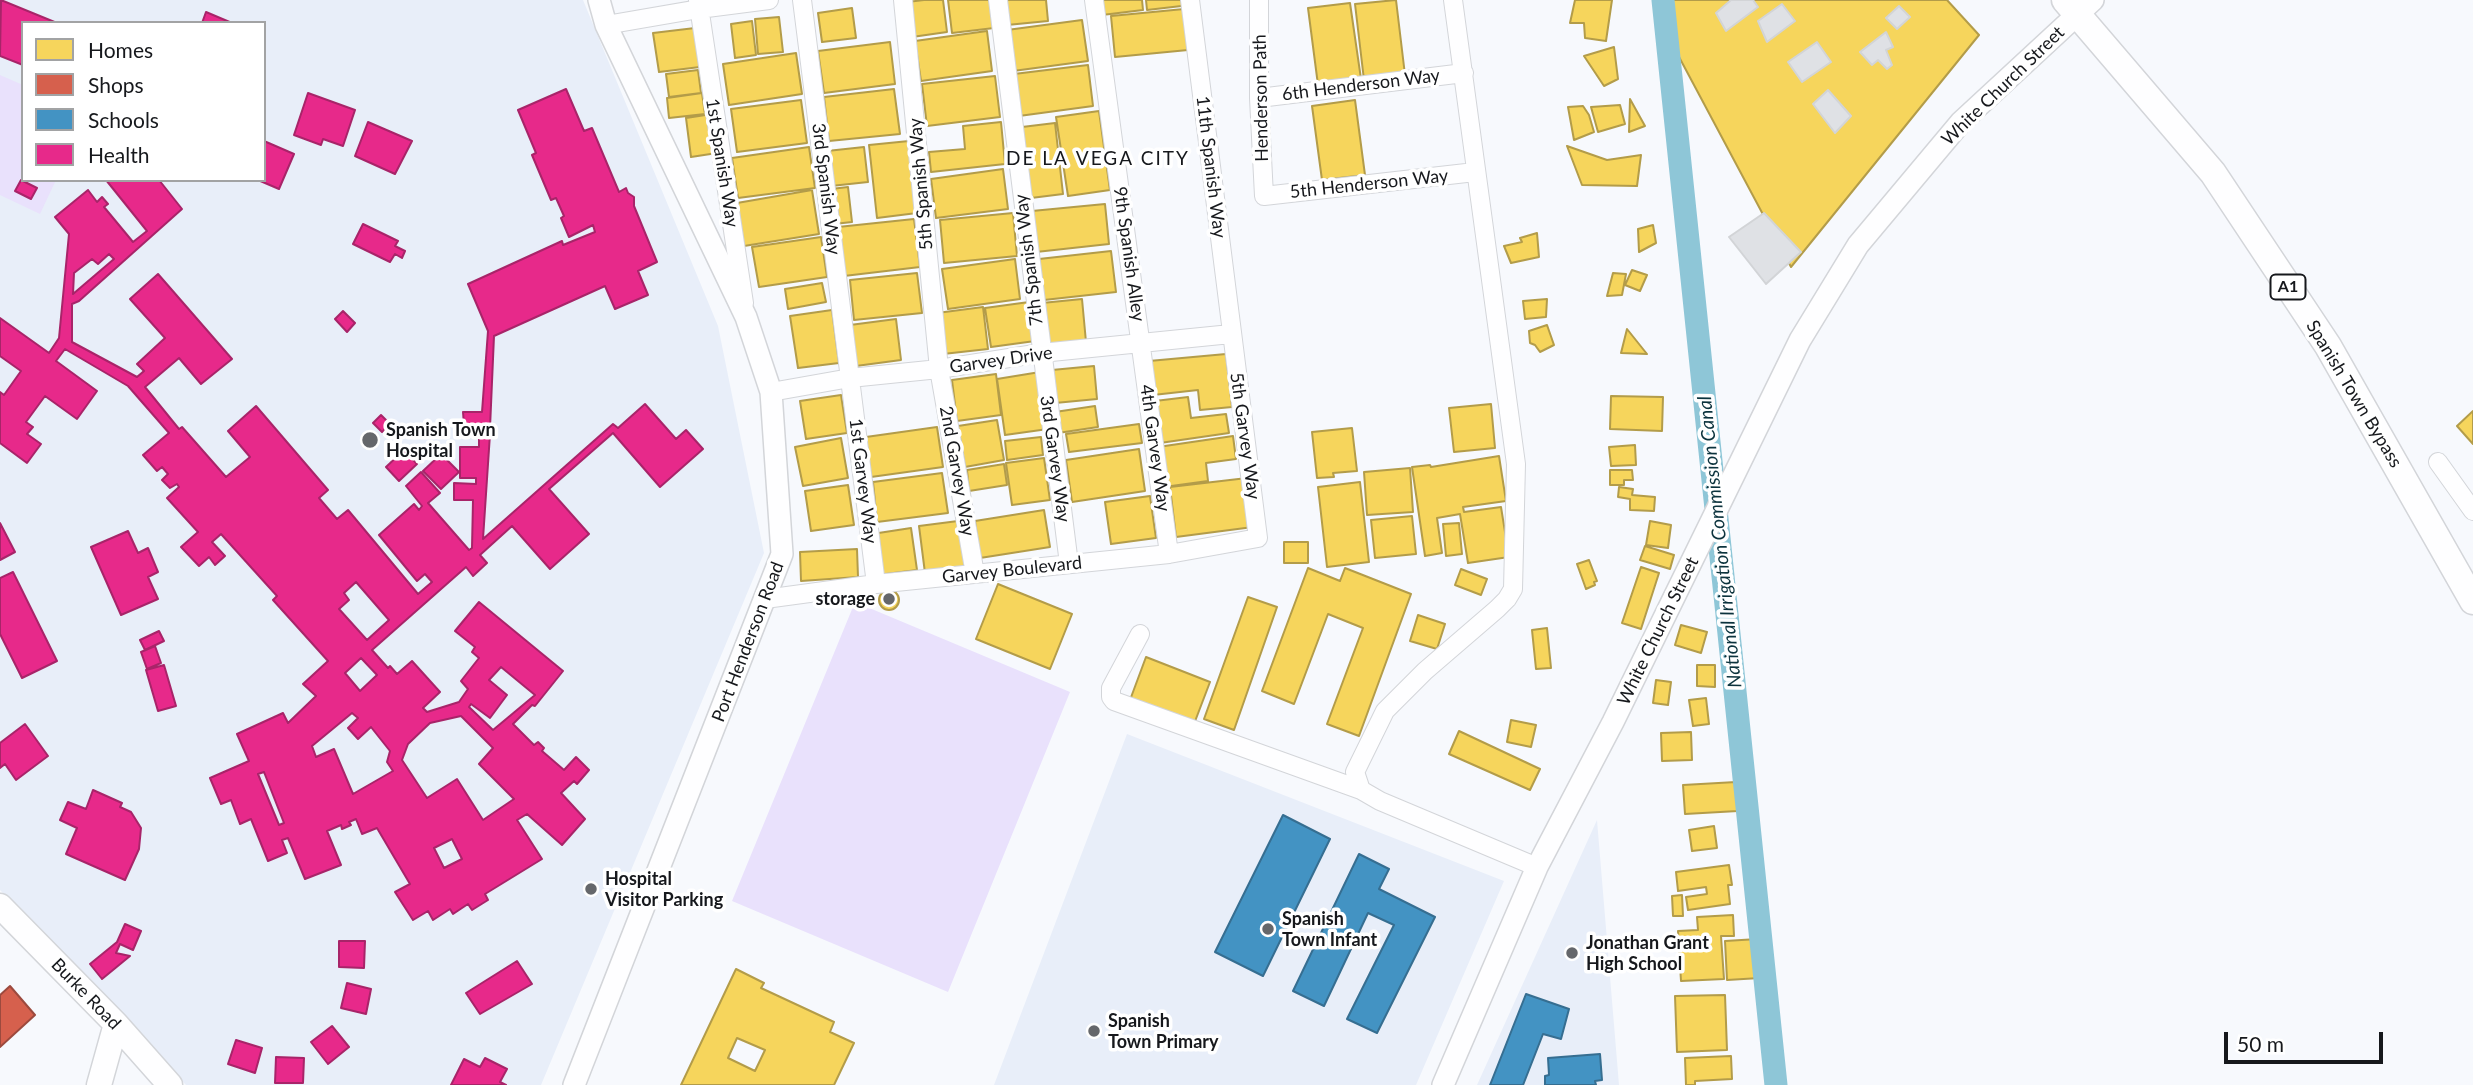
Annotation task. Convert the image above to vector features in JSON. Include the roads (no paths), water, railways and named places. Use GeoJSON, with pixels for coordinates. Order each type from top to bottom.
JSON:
{"type":"FeatureCollection","features":[{"type":"Feature","properties":{"kind":"main road","name":"Spanish Town Bypass"},"geometry":{"type":"LineString","coordinates":[[2079,5],[2213,173],[2328,346],[2473,601]]}},
{"type":"Feature","properties":{"kind":"main road","name":"Burke Road"},"geometry":{"type":"LineString","coordinates":[[0,906],[116,1024],[170,1085]]}},
{"type":"Feature","properties":{"kind":"main road"},"geometry":{"type":"LineString","coordinates":[[99,1085],[116,1024]]}},
{"type":"Feature","properties":{"kind":"street","name":"Port Henderson Road"},"geometry":{"type":"LineString","coordinates":[[574,1085],[782,554],[771,392],[746,317],[606,25],[599,0]]}},
{"type":"Feature","properties":{"kind":"street"},"geometry":{"type":"LineString","coordinates":[[606,25],[699,4],[769,0]]}},
{"type":"Feature","properties":{"kind":"street","name":"3rd Spanish Way"},"geometry":{"type":"LineString","coordinates":[[802,0],[850,378]]}},
{"type":"Feature","properties":{"kind":"street","name":"5th Spanish Way"},"geometry":{"type":"LineString","coordinates":[[903,0],[939,369]]}},
{"type":"Feature","properties":{"kind":"street","name":"7th Spanish Way"},"geometry":{"type":"LineString","coordinates":[[998,0],[1041,353]]}},
{"type":"Feature","properties":{"kind":"street","name":"9th Spanish Alley"},"geometry":{"type":"LineString","coordinates":[[1094,0],[1140,342]]}},
{"type":"Feature","properties":{"kind":"street","name":"11th Spanish Way"},"geometry":{"type":"LineString","coordinates":[[1190,0],[1231,334]]}},
{"type":"Feature","properties":{"kind":"street","name":"Henderson Path"},"geometry":{"type":"LineString","coordinates":[[1259,0],[1259,98],[1264,196]]}},
{"type":"Feature","properties":{"kind":"street"},"geometry":{"type":"LineString","coordinates":[[1361,790],[1356,772],[1385,712],[1425,671],[1497,609],[1513,589],[1516,464],[1453,0]]}},
{"type":"Feature","properties":{"kind":"street","name":"1st Spanish Way"},"geometry":{"type":"LineString","coordinates":[[699,4],[746,317]]}},
{"type":"Feature","properties":{"kind":"street","name":"White Church Street"},"geometry":{"type":"LineString","coordinates":[[1443,1085],[1537,867],[1613,722],[1800,340],[1858,245],[1961,122],[2079,5]]}},
{"type":"Feature","properties":{"kind":"street","name":"6th Henderson Way"},"geometry":{"type":"LineString","coordinates":[[1259,98],[1464,73]]}},
{"type":"Feature","properties":{"kind":"street","name":"5th Henderson Way"},"geometry":{"type":"LineString","coordinates":[[1264,196],[1475,172]]}},
{"type":"Feature","properties":{"kind":"street","name":"Garvey Drive"},"geometry":{"type":"LineString","coordinates":[[771,392],[850,378],[939,369],[1041,353],[1231,334]]}},
{"type":"Feature","properties":{"kind":"street","name":"5th Garvey Way"},"geometry":{"type":"LineString","coordinates":[[1231,334],[1258,538]]}},
{"type":"Feature","properties":{"kind":"street","name":"4th Garvey Way"},"geometry":{"type":"LineString","coordinates":[[1140,342],[1169,554]]}},
{"type":"Feature","properties":{"kind":"street","name":"3rd Garvey Way"},"geometry":{"type":"LineString","coordinates":[[1041,353],[1069,565]]}},
{"type":"Feature","properties":{"kind":"street","name":"2nd Garvey Way"},"geometry":{"type":"LineString","coordinates":[[939,369],[975,574]]}},
{"type":"Feature","properties":{"kind":"street","name":"1st Garvey Way"},"geometry":{"type":"LineString","coordinates":[[850,378],[876,584]]}},
{"type":"Feature","properties":{"kind":"street"},"geometry":{"type":"LineString","coordinates":[[2438,462],[2473,511]]}},
{"type":"Feature","properties":{"kind":"street","name":"Garvey Boulevard"},"geometry":{"type":"LineString","coordinates":[[765,599],[876,584],[1169,554],[1258,538]]}},
{"type":"Feature","properties":{"kind":"street"},"geometry":{"type":"LineString","coordinates":[[1140,634],[1111,688],[1114,701],[1361,790],[1537,867]]}},
{"type":"Feature","properties":{"kind":"waterway","name":"National Irrigation Commission Canal"},"geometry":{"type":"LineString","coordinates":[[1663,0],[1776,1085]]}},
{"type":"Feature","properties":{"kind":"place","name":"Spanish Town Hospital"},"geometry":{"type":"Point","coordinates":[370,440]}},
{"type":"Feature","properties":{"kind":"place","name":"storage"},"geometry":{"type":"Point","coordinates":[889,599]}},
{"type":"Feature","properties":{"kind":"place","name":"Hospital Visitor Parking"},"geometry":{"type":"Point","coordinates":[591,889]}},
{"type":"Feature","properties":{"kind":"place","name":"Spanish Town Infant"},"geometry":{"type":"Point","coordinates":[1268,929]}},
{"type":"Feature","properties":{"kind":"place","name":"Jonathan Grant High School"},"geometry":{"type":"Point","coordinates":[1572,953]}},
{"type":"Feature","properties":{"kind":"place","name":"Spanish Town Primary"},"geometry":{"type":"Point","coordinates":[1094,1031]}},
{"type":"Feature","properties":{"kind":"district","name":"DE LA VEGA CITY"},"geometry":{"type":"Point","coordinates":[1098,159]}}]}
